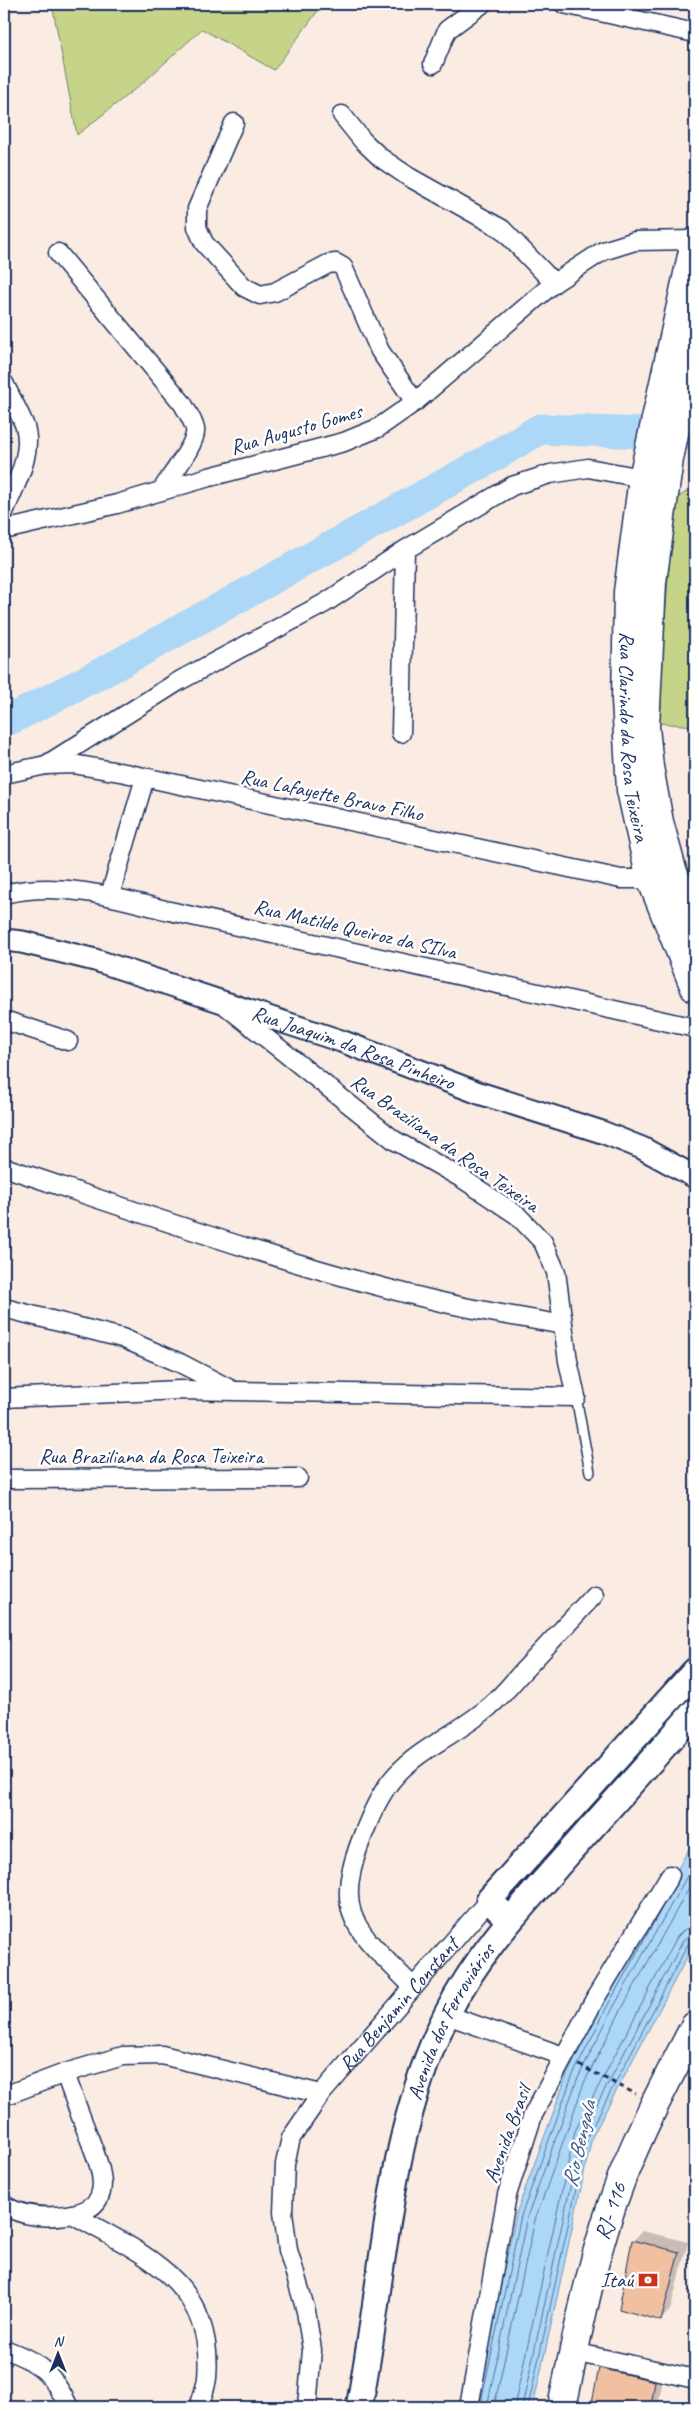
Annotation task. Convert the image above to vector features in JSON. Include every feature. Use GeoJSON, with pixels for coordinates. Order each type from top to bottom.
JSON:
{"type":"FeatureCollection","features":[{"type":"Feature","properties":{"kind":"main road"},"geometry":{"type":"LineString","coordinates":[[673,408],[695,241]]}},
{"type":"Feature","properties":{"kind":"main road"},"geometry":{"type":"LineString","coordinates":[[673,408],[695,330]]}},
{"type":"Feature","properties":{"kind":"main road","name":"Rua Clarindo da Rosa Teixeira"},"geometry":{"type":"LineString","coordinates":[[673,408],[656,469],[628,592],[626,700],[631,790],[661,873],[695,988]]}},
{"type":"Feature","properties":{"kind":"main road"},"geometry":{"type":"LineString","coordinates":[[661,873],[695,924]]}},
{"type":"Feature","properties":{"kind":"main road","name":"Rua Benjamin Constant"},"geometry":{"type":"LineString","coordinates":[[489,1900],[695,1671]]}},
{"type":"Feature","properties":{"kind":"main road","name":"Avenida dos Ferroviários"},"geometry":{"type":"LineString","coordinates":[[359,2407],[397,2165],[419,2083],[447,2015],[474,1968],[509,1920],[695,1711]]}},
{"type":"Feature","properties":{"kind":"main road"},"geometry":{"type":"LineString","coordinates":[[489,1900],[509,1920]]}},
{"type":"Feature","properties":{"kind":"main road","name":"RJ- 116"},"geometry":{"type":"LineString","coordinates":[[562,2407],[599,2251],[621,2180],[654,2104],[681,2064],[695,2026]]}},
{"type":"Feature","properties":{"kind":"street"},"geometry":{"type":"LineString","coordinates":[[433,64],[447,30],[482,4]]}},
{"type":"Feature","properties":{"kind":"street"},"geometry":{"type":"LineString","coordinates":[[564,4],[695,33]]}},
{"type":"Feature","properties":{"kind":"street"},"geometry":{"type":"LineString","coordinates":[[342,115],[363,141],[381,158],[409,177],[502,228],[554,282]]}},
{"type":"Feature","properties":{"kind":"street"},"geometry":{"type":"LineString","coordinates":[[234,123],[197,208],[197,226],[204,243],[244,286],[260,295],[275,292],[328,264],[336,263],[343,266],[380,351],[416,402]]}},
{"type":"Feature","properties":{"kind":"street","name":"Rua Augusto Gomes"},"geometry":{"type":"LineString","coordinates":[[4,530],[117,504],[344,442],[378,428],[416,402],[554,282],[604,251],[635,240],[695,241]]}},
{"type":"Feature","properties":{"kind":"street"},"geometry":{"type":"LineString","coordinates":[[58,253],[182,404],[192,419],[196,431],[192,442],[161,491]]}},
{"type":"Feature","properties":{"kind":"street"},"geometry":{"type":"LineString","coordinates":[[4,383],[25,426],[27,441],[25,457],[4,512]]}},
{"type":"Feature","properties":{"kind":"street"},"geometry":{"type":"LineString","coordinates":[[46,765],[179,681],[324,603],[405,550],[512,486],[542,477],[588,468],[656,469]]}},
{"type":"Feature","properties":{"kind":"street"},"geometry":{"type":"LineString","coordinates":[[401,733],[405,550]]}},
{"type":"Feature","properties":{"kind":"street","name":"Rua Lafayette Bravo Filho"},"geometry":{"type":"LineString","coordinates":[[4,774],[46,765],[73,764],[621,879],[661,873]]}},
{"type":"Feature","properties":{"kind":"street"},"geometry":{"type":"LineString","coordinates":[[110,895],[145,778]]}},
{"type":"Feature","properties":{"kind":"street","name":"Rua Matilde Queiroz da SIlva"},"geometry":{"type":"LineString","coordinates":[[4,894],[55,889],[110,895],[165,910],[695,1028]]}},
{"type":"Feature","properties":{"kind":"street","name":"Rua Joaquim da Rosa Pinheiro"},"geometry":{"type":"LineString","coordinates":[[4,940],[22,942],[94,960],[341,1041],[479,1093],[602,1132],[642,1148],[695,1177]]}},
{"type":"Feature","properties":{"kind":"street","name":"Rua Braziliana da Rosa Teixeira"},"geometry":{"type":"LineString","coordinates":[[218,1000],[394,1140],[463,1179],[517,1215],[542,1242],[556,1272],[576,1397]]}},
{"type":"Feature","properties":{"kind":"street"},"geometry":{"type":"LineString","coordinates":[[4,1020],[68,1041]]}},
{"type":"Feature","properties":{"kind":"street"},"geometry":{"type":"LineString","coordinates":[[4,1167],[293,1262],[437,1301],[563,1325]]}},
{"type":"Feature","properties":{"kind":"street"},"geometry":{"type":"LineString","coordinates":[[4,1308],[122,1338],[180,1363],[234,1391]]}},
{"type":"Feature","properties":{"kind":"street"},"geometry":{"type":"LineString","coordinates":[[4,1398],[180,1390],[576,1397]]}},
{"type":"Feature","properties":{"kind":"street","name":"Rua Braziliana da Rosa Teixeira"},"geometry":{"type":"LineString","coordinates":[[4,1479],[298,1478]]}},
{"type":"Feature","properties":{"kind":"street"},"geometry":{"type":"LineString","coordinates":[[413,1987],[360,1933],[350,1912],[348,1887],[353,1864],[374,1810],[395,1776],[424,1751],[466,1726],[491,1705],[594,1595]]}},
{"type":"Feature","properties":{"kind":"street","name":"Avenida Brasil"},"geometry":{"type":"LineString","coordinates":[[469,2407],[508,2194],[533,2115],[568,2059],[670,1875]]}},
{"type":"Feature","properties":{"kind":"street","name":"Rua Benjamin Constant"},"geometry":{"type":"LineString","coordinates":[[307,2407],[312,2350],[306,2311],[288,2250],[283,2212],[285,2164],[291,2138],[320,2094],[489,1900]]}},
{"type":"Feature","properties":{"kind":"street"},"geometry":{"type":"LineString","coordinates":[[447,2015],[568,2059]]}},
{"type":"Feature","properties":{"kind":"street"},"geometry":{"type":"LineString","coordinates":[[4,2096],[65,2073],[124,2056],[162,2055],[320,2094]]}},
{"type":"Feature","properties":{"kind":"street"},"geometry":{"type":"LineString","coordinates":[[4,2205],[16,2213],[46,2217],[72,2214],[90,2207],[98,2199],[102,2188],[103,2176],[65,2073]]}},
{"type":"Feature","properties":{"kind":"street"},"geometry":{"type":"LineString","coordinates":[[72,2214],[148,2257],[176,2279],[196,2308],[206,2341],[207,2378],[199,2407]]}},
{"type":"Feature","properties":{"kind":"street"},"geometry":{"type":"LineString","coordinates":[[4,2349],[29,2358],[55,2380],[69,2407]]}},
{"type":"Feature","properties":{"kind":"street"},"geometry":{"type":"LineString","coordinates":[[574,2352],[695,2380]]}},
{"type":"Feature","properties":{"kind":"lane"},"geometry":{"type":"LineString","coordinates":[[576,1397],[590,1472]]}},
{"type":"Feature","properties":{"kind":"path"},"geometry":{"type":"LineString","coordinates":[[568,2059],[626,2089]]}},
{"type":"Feature","properties":{"kind":"green space"},"geometry":{"type":"Polygon","coordinates":[[[52,4],[323,4],[274,70],[202,29],[145,81],[77,135],[52,4]]]}},
{"type":"Feature","properties":{"kind":"green space"},"geometry":{"type":"Polygon","coordinates":[[[695,486],[695,726],[657,723],[674,500],[695,486]]]}},
{"type":"Feature","properties":{"kind":"water","name":"Rio Bengala"},"geometry":{"type":"Polygon","coordinates":[[[695,1838],[695,1942],[592,2137],[533,2407],[475,2407],[516,2214],[567,2075],[603,2003],[695,1838]]]}},
{"type":"Feature","properties":{"kind":"building","name":"Itaú"},"geometry":{"type":"Polygon","coordinates":[[[632,2240],[679,2252],[661,2321],[619,2309],[632,2240]]]}},
{"type":"Feature","properties":{"kind":"building"},"geometry":{"type":"Polygon","coordinates":[[[599,2368],[655,2381],[651,2407],[591,2407],[599,2368]]]}},
{"type":"Feature","properties":{"kind":"waterway"},"geometry":{"type":"LineString","coordinates":[[4,720],[11,719],[109,669],[486,461],[540,429],[695,435]]}},
{"type":"Feature","properties":{"kind":"place","name":"Itaú"},"geometry":{"type":"Point","coordinates":[648,2280]}}]}
